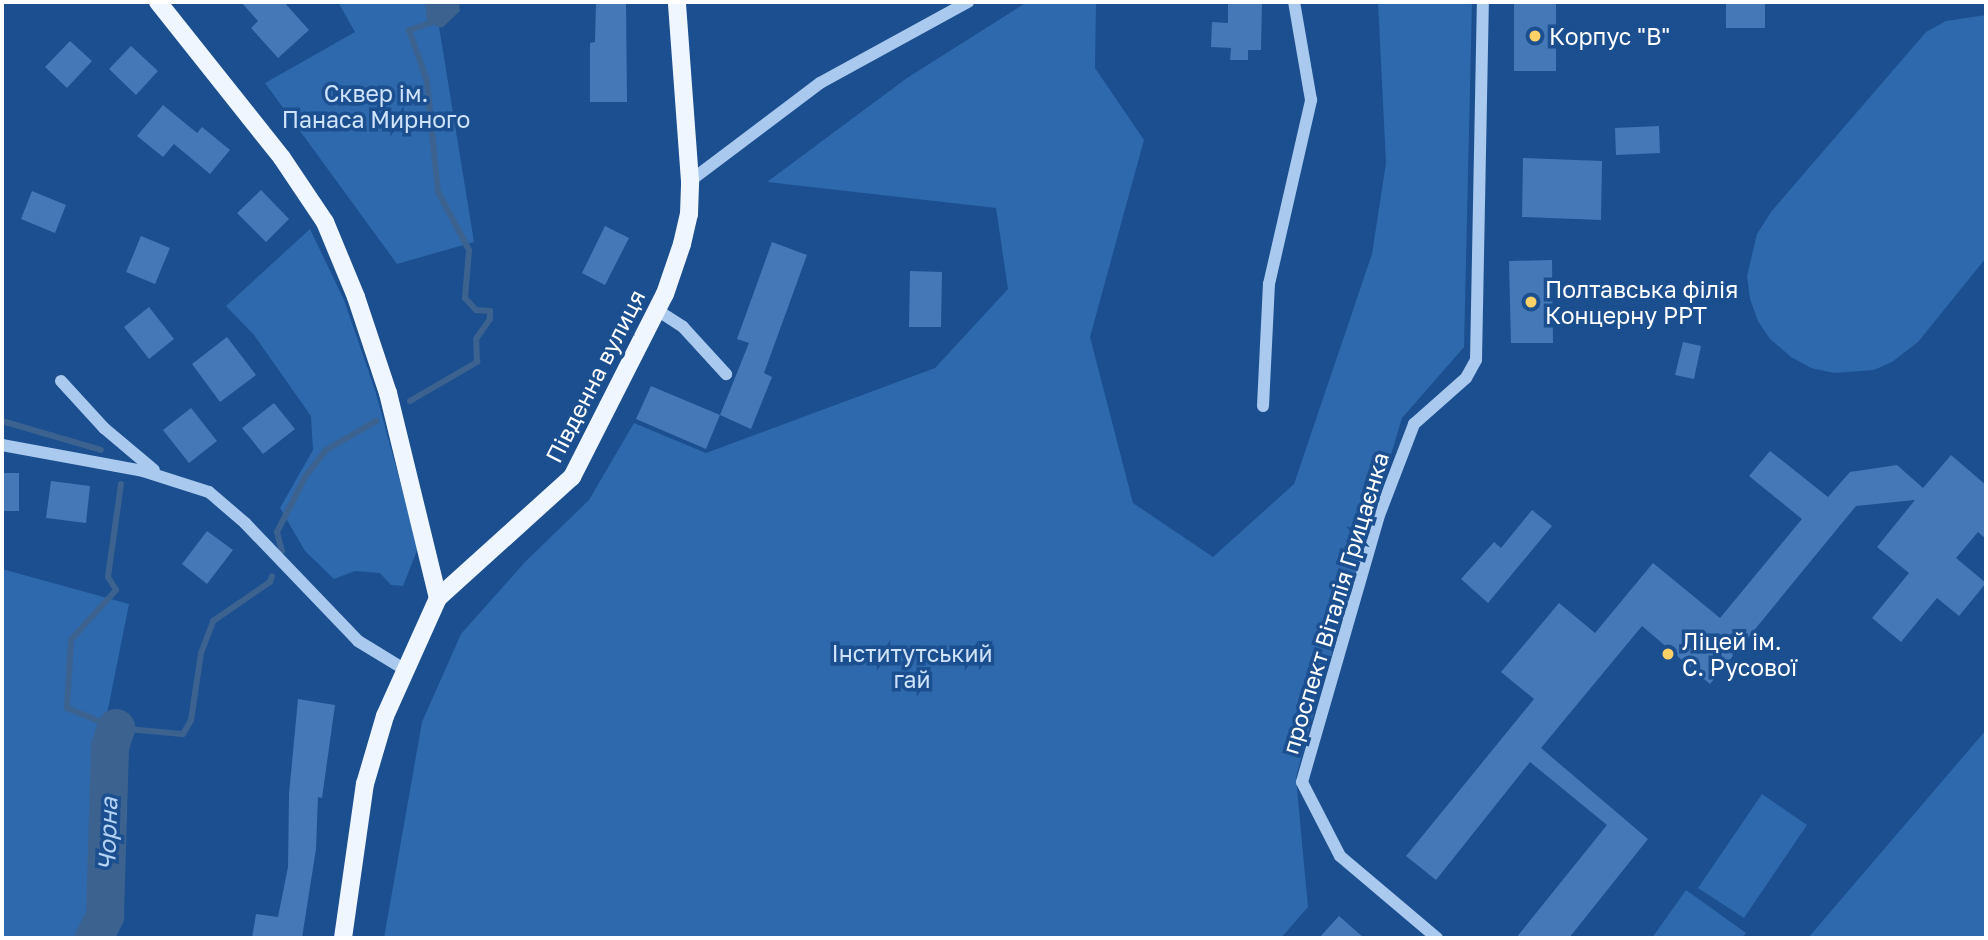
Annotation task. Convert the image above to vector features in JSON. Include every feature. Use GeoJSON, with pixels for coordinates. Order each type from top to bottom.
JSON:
{"type":"FeatureCollection","features":[{"type":"Feature","properties":{"kind":"main road"},"geometry":{"type":"LineString","coordinates":[[158,2],[282,158],[325,222],[356,297],[388,393],[438,598]]}},
{"type":"Feature","properties":{"kind":"main road","name":"Південна вулиця"},"geometry":{"type":"LineString","coordinates":[[343,938],[365,784],[385,716],[404,668],[438,598],[572,477],[657,310],[682,244],[689,214],[690,181],[677,2]]}},
{"type":"Feature","properties":{"kind":"street"},"geometry":{"type":"LineString","coordinates":[[690,181],[820,83],[968,2]]}},
{"type":"Feature","properties":{"kind":"street"},"geometry":{"type":"LineString","coordinates":[[1263,406],[1269,284],[1311,100],[1294,2]]}},
{"type":"Feature","properties":{"kind":"street","name":"проспект Віталія Грицаєнка"},"geometry":{"type":"LineString","coordinates":[[1437,938],[1340,856],[1303,782],[1378,518],[1414,424],[1466,378],[1476,360],[1483,2]]}},
{"type":"Feature","properties":{"kind":"street"},"geometry":{"type":"LineString","coordinates":[[657,310],[683,327],[726,374]]}},
{"type":"Feature","properties":{"kind":"street"},"geometry":{"type":"LineString","coordinates":[[61,381],[104,428],[163,477]]}},
{"type":"Feature","properties":{"kind":"street"},"geometry":{"type":"LineString","coordinates":[[2,445],[163,477],[209,492],[245,523],[358,641],[404,668]]}},
{"type":"Feature","properties":{"kind":"green space","name":"Сквер ім. Панаса Мирного"},"geometry":{"type":"Polygon","coordinates":[[[338,2],[435,2],[474,242],[397,264],[265,83],[355,32],[338,2]]]}},
{"type":"Feature","properties":{"kind":"green space","name":"Інститутський гай"},"geometry":{"type":"Polygon","coordinates":[[[1027,2],[1096,2],[1095,68],[1144,140],[1090,337],[1133,503],[1213,557],[1294,484],[1372,254],[1386,163],[1378,2],[1472,2],[1464,347],[1402,418],[1305,743],[1296,778],[1308,907],[1281,938],[384,938],[422,722],[461,634],[525,562],[589,500],[634,423],[706,453],[935,368],[1008,289],[996,208],[767,182],[907,78],[1027,2]]]}},
{"type":"Feature","properties":{"kind":"green space"},"geometry":{"type":"Polygon","coordinates":[[[1986,15],[1986,258],[1918,342],[1892,362],[1874,370],[1834,373],[1811,368],[1791,357],[1770,339],[1758,321],[1750,299],[1747,276],[1757,234],[1771,212],[1926,32],[1946,21],[1986,15]]]}},
{"type":"Feature","properties":{"kind":"green space"},"geometry":{"type":"Polygon","coordinates":[[[310,229],[344,300],[375,390],[418,548],[403,586],[391,585],[380,573],[355,571],[334,579],[305,551],[280,508],[313,450],[311,416],[254,335],[226,306],[310,229]]]}},
{"type":"Feature","properties":{"kind":"green space"},"geometry":{"type":"Polygon","coordinates":[[[2,569],[129,604],[103,734],[100,895],[82,938],[2,938],[2,569]]]}},
{"type":"Feature","properties":{"kind":"green space"},"geometry":{"type":"Polygon","coordinates":[[[1986,730],[1986,938],[1808,938],[1986,730]]]}},
{"type":"Feature","properties":{"kind":"green space"},"geometry":{"type":"Polygon","coordinates":[[[1762,794],[1807,825],[1744,918],[1698,888],[1762,794]]]}},
{"type":"Feature","properties":{"kind":"green space"},"geometry":{"type":"Polygon","coordinates":[[[1686,890],[1746,933],[1742,938],[1652,938],[1686,890]]]}},
{"type":"Feature","properties":{"kind":"shaded area"},"geometry":{"type":"Polygon","coordinates":[[[427,2],[459,2],[460,11],[442,28],[430,23],[427,2]]]}},
{"type":"Feature","properties":{"kind":"building"},"geometry":{"type":"Polygon","coordinates":[[[241,2],[284,2],[309,30],[278,58],[251,28],[258,21],[241,2]]]}},
{"type":"Feature","properties":{"kind":"building"},"geometry":{"type":"Polygon","coordinates":[[[596,2],[626,2],[627,102],[590,102],[590,43],[595,42],[596,2]]]}},
{"type":"Feature","properties":{"kind":"building"},"geometry":{"type":"Polygon","coordinates":[[[1228,2],[1262,2],[1261,50],[1248,50],[1248,60],[1230,60],[1231,48],[1211,47],[1212,22],[1228,23],[1228,2]]]}},
{"type":"Feature","properties":{"kind":"building","name":"Корпус \"В\""},"geometry":{"type":"Polygon","coordinates":[[[1514,2],[1556,2],[1556,71],[1514,71],[1514,2]]]}},
{"type":"Feature","properties":{"kind":"building"},"geometry":{"type":"Polygon","coordinates":[[[1726,2],[1765,2],[1765,28],[1726,28],[1726,2]]]}},
{"type":"Feature","properties":{"kind":"building"},"geometry":{"type":"Polygon","coordinates":[[[70,41],[92,61],[67,88],[45,67],[70,41]]]}},
{"type":"Feature","properties":{"kind":"building"},"geometry":{"type":"Polygon","coordinates":[[[131,46],[158,71],[136,95],[109,69],[131,46]]]}},
{"type":"Feature","properties":{"kind":"building"},"geometry":{"type":"Polygon","coordinates":[[[163,105],[197,133],[202,127],[230,150],[210,174],[174,144],[163,157],[137,136],[163,105]]]}},
{"type":"Feature","properties":{"kind":"building"},"geometry":{"type":"Polygon","coordinates":[[[1659,126],[1660,153],[1616,155],[1615,128],[1659,126]]]}},
{"type":"Feature","properties":{"kind":"building"},"geometry":{"type":"Polygon","coordinates":[[[1523,158],[1602,161],[1601,220],[1522,217],[1523,158]]]}},
{"type":"Feature","properties":{"kind":"building"},"geometry":{"type":"Polygon","coordinates":[[[261,190],[289,219],[266,242],[237,213],[261,190]]]}},
{"type":"Feature","properties":{"kind":"building"},"geometry":{"type":"Polygon","coordinates":[[[32,191],[66,205],[55,233],[21,219],[32,191]]]}},
{"type":"Feature","properties":{"kind":"building"},"geometry":{"type":"Polygon","coordinates":[[[605,226],[629,238],[605,285],[582,273],[605,226]]]}},
{"type":"Feature","properties":{"kind":"building"},"geometry":{"type":"Polygon","coordinates":[[[141,236],[170,248],[155,284],[126,272],[141,236]]]}},
{"type":"Feature","properties":{"kind":"building"},"geometry":{"type":"Polygon","coordinates":[[[772,242],[807,255],[764,373],[772,377],[751,429],[720,415],[749,343],[737,339],[772,242]]]}},
{"type":"Feature","properties":{"kind":"building","name":"Полтавська філія Концерну РРТ"},"geometry":{"type":"Polygon","coordinates":[[[1552,260],[1553,343],[1511,343],[1509,261],[1552,260]]]}},
{"type":"Feature","properties":{"kind":"building"},"geometry":{"type":"Polygon","coordinates":[[[910,271],[942,272],[941,327],[909,327],[910,271]]]}},
{"type":"Feature","properties":{"kind":"building"},"geometry":{"type":"Polygon","coordinates":[[[149,307],[174,339],[149,359],[124,327],[149,307]]]}},
{"type":"Feature","properties":{"kind":"building"},"geometry":{"type":"Polygon","coordinates":[[[227,337],[256,375],[220,402],[192,364],[227,337]]]}},
{"type":"Feature","properties":{"kind":"building"},"geometry":{"type":"Polygon","coordinates":[[[1683,342],[1701,346],[1694,379],[1675,375],[1683,342]]]}},
{"type":"Feature","properties":{"kind":"building"},"geometry":{"type":"Polygon","coordinates":[[[651,386],[720,415],[706,449],[636,419],[651,386]]]}},
{"type":"Feature","properties":{"kind":"building"},"geometry":{"type":"Polygon","coordinates":[[[274,403],[295,429],[263,454],[242,428],[274,403]]]}},
{"type":"Feature","properties":{"kind":"building"},"geometry":{"type":"Polygon","coordinates":[[[191,408],[217,441],[189,463],[163,430],[191,408]]]}},
{"type":"Feature","properties":{"kind":"building"},"geometry":{"type":"Polygon","coordinates":[[[1770,451],[1828,497],[1850,472],[1897,465],[1923,488],[1951,455],[1986,485],[1986,539],[1978,532],[1956,558],[1986,583],[1959,616],[1937,598],[1901,642],[1872,618],[1909,573],[1877,547],[1915,500],[1856,506],[1710,684],[1642,626],[1541,748],[1648,839],[1569,938],[1516,938],[1607,825],[1530,762],[1436,880],[1406,856],[1534,699],[1501,672],[1559,603],[1595,633],[1653,563],[1720,618],[1802,519],[1749,476],[1770,451]]]}},
{"type":"Feature","properties":{"kind":"building"},"geometry":{"type":"Polygon","coordinates":[[[2,473],[19,473],[19,511],[2,511],[2,473]]]}},
{"type":"Feature","properties":{"kind":"building"},"geometry":{"type":"Polygon","coordinates":[[[51,481],[90,486],[86,523],[46,518],[51,481]]]}},
{"type":"Feature","properties":{"kind":"building"},"geometry":{"type":"Polygon","coordinates":[[[1532,510],[1552,526],[1488,603],[1461,579],[1494,542],[1501,548],[1532,510]]]}},
{"type":"Feature","properties":{"kind":"building"},"geometry":{"type":"Polygon","coordinates":[[[207,531],[233,550],[207,584],[182,564],[207,531]]]}},
{"type":"Feature","properties":{"kind":"building"},"geometry":{"type":"Polygon","coordinates":[[[298,699],[335,705],[322,798],[318,797],[316,849],[302,938],[252,938],[256,914],[278,917],[288,867],[289,794],[298,699]]]}},
{"type":"Feature","properties":{"kind":"building"},"geometry":{"type":"Polygon","coordinates":[[[1339,916],[1364,938],[1319,938],[1339,916]]]}},
{"type":"Feature","properties":{"kind":"waterway"},"geometry":{"type":"LineString","coordinates":[[410,401],[477,362],[476,339],[490,319],[490,311],[476,310],[465,298],[469,250],[438,192],[427,81],[409,30],[430,23],[428,2]]}},
{"type":"Feature","properties":{"kind":"waterway"},"geometry":{"type":"LineString","coordinates":[[2,421],[101,450]]}},
{"type":"Feature","properties":{"kind":"waterway"},"geometry":{"type":"LineString","coordinates":[[282,551],[277,532],[305,477],[326,450],[376,421]]}},
{"type":"Feature","properties":{"kind":"waterway"},"geometry":{"type":"LineString","coordinates":[[121,484],[108,577],[116,590],[71,640],[67,708],[116,728],[183,734],[191,720],[201,653],[213,621],[270,582],[272,576]]}},
{"type":"Feature","properties":{"kind":"waterway","name":"Чорна"},"geometry":{"type":"LineString","coordinates":[[94,938],[105,916],[110,747],[116,728]]}},
{"type":"Feature","properties":{"kind":"place","name":"Корпус \"В\""},"geometry":{"type":"Point","coordinates":[1535,36]}},
{"type":"Feature","properties":{"kind":"place","name":"Полтавська філія Концерну РРТ"},"geometry":{"type":"Point","coordinates":[1531,302]}},
{"type":"Feature","properties":{"kind":"place","name":"Ліцей ім. С. Русової"},"geometry":{"type":"Point","coordinates":[1668,654]}}]}
